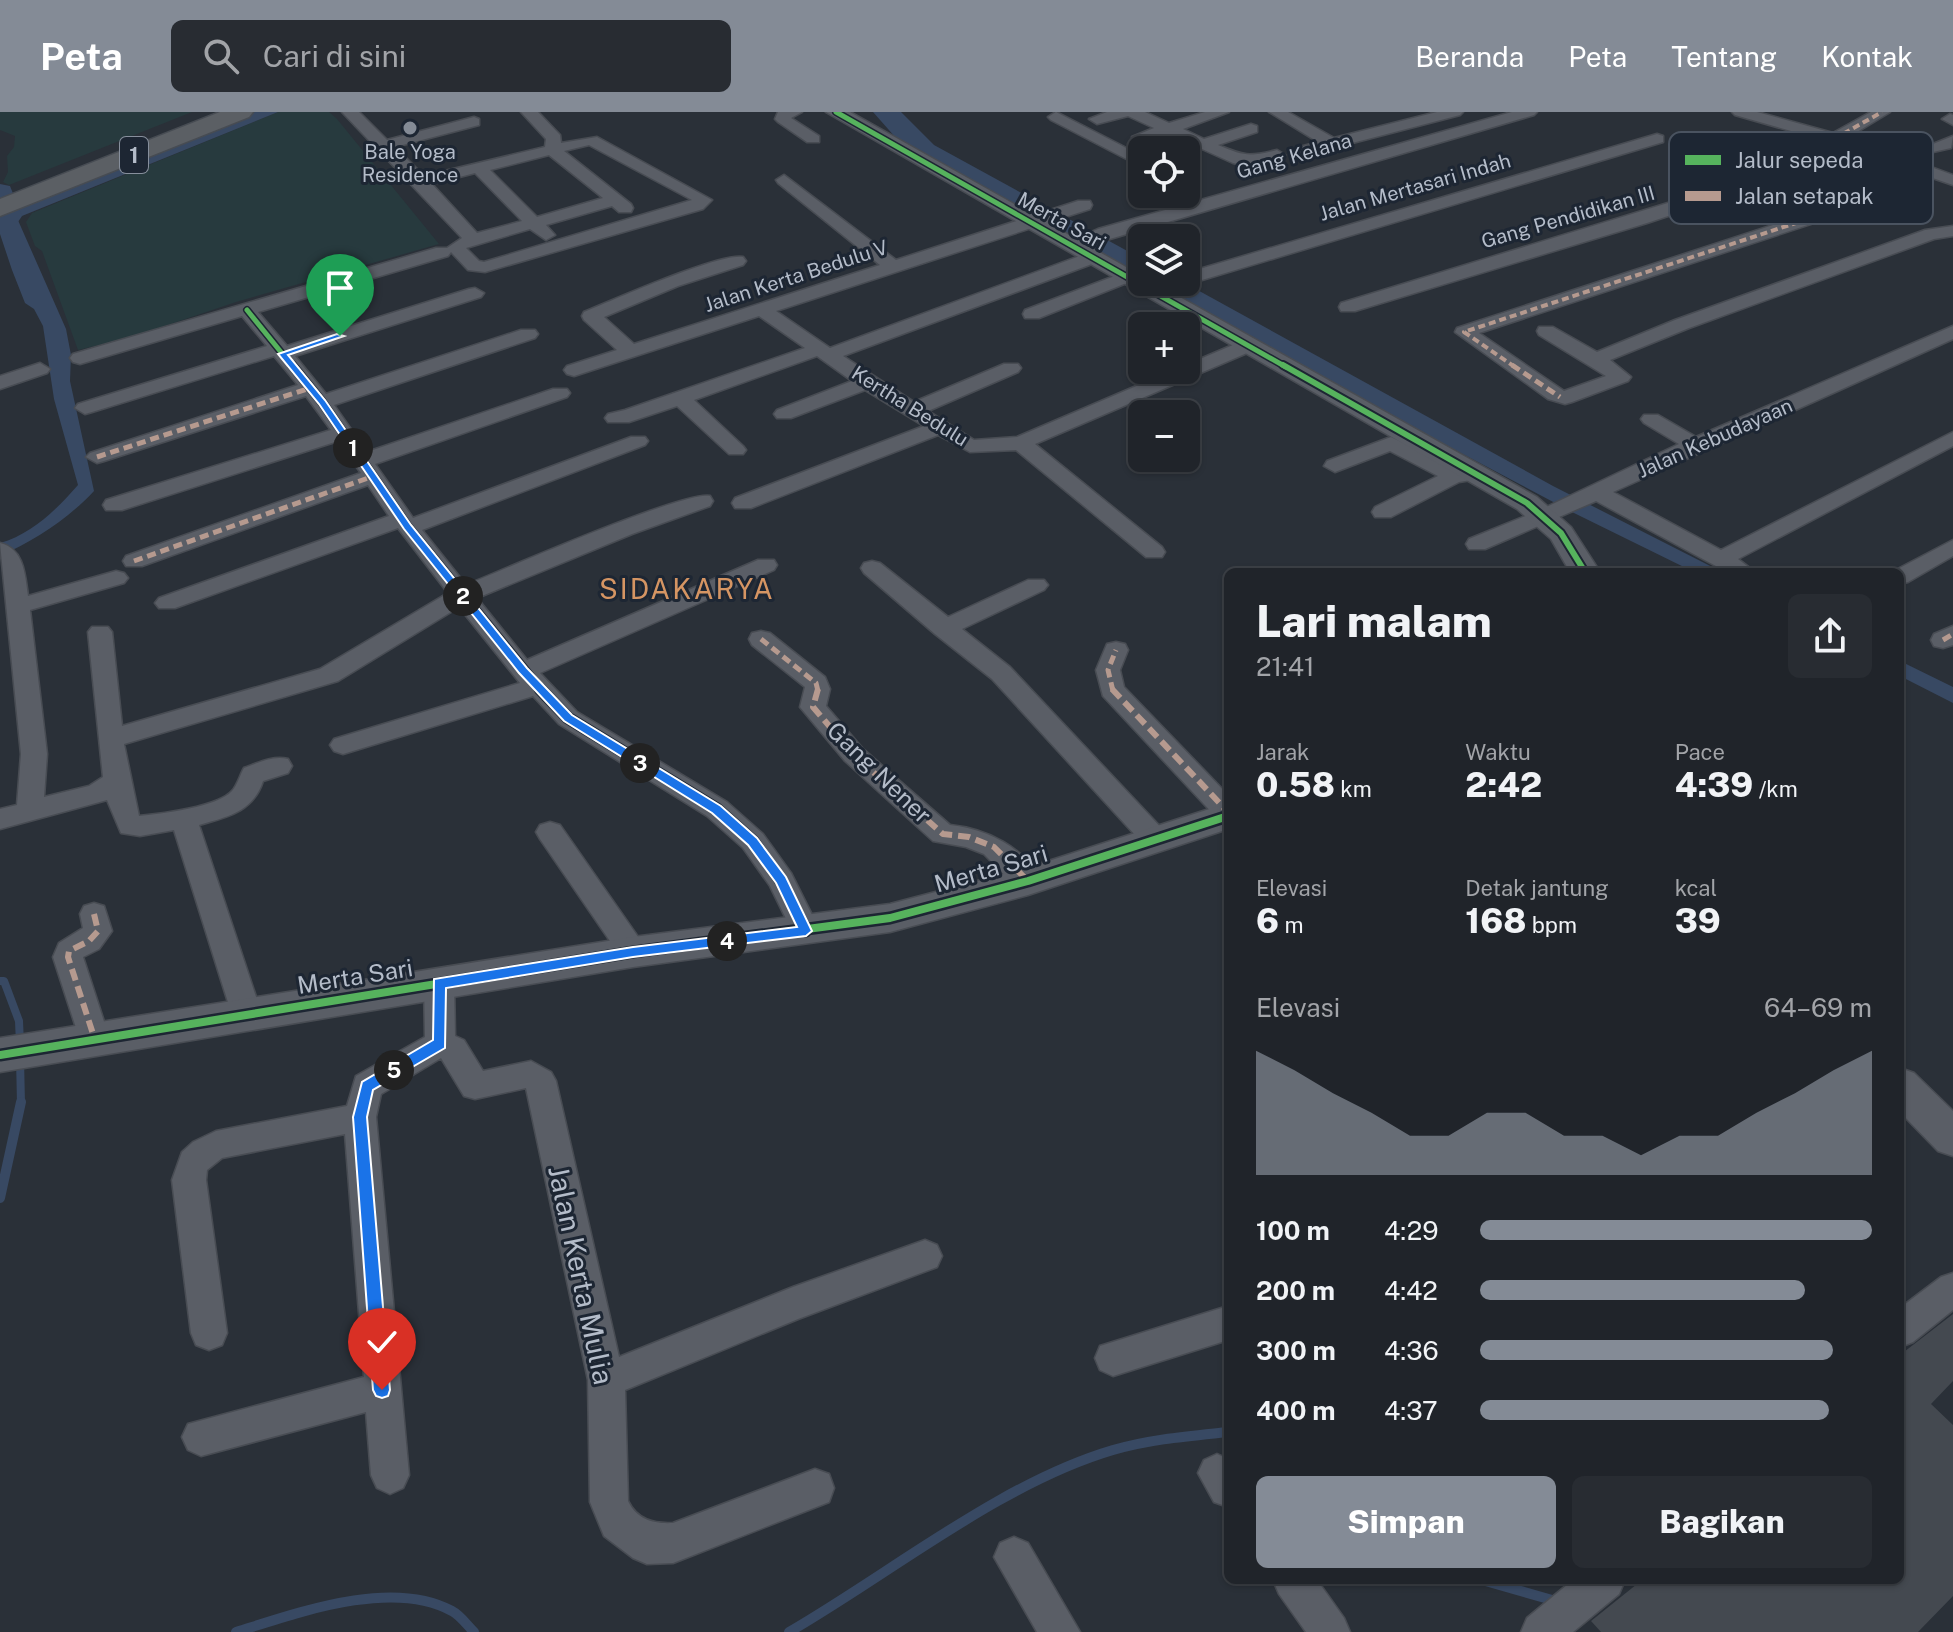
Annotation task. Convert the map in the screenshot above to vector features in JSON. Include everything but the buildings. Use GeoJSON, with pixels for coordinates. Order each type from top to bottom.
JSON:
{"type":"FeatureCollection","features":[{"type":"Feature","properties":{"kind":"highway","name":"1"},"geometry":{"type":"LineString","coordinates":[[0,208],[17,194],[218,112]]}},
{"type":"Feature","properties":{"kind":"highway","name":"1"},"geometry":{"type":"LineString","coordinates":[[17,194],[241,112]]}},
{"type":"Feature","properties":{"kind":"street"},"geometry":{"type":"LineString","coordinates":[[350,112],[474,240]]}},
{"type":"Feature","properties":{"kind":"street"},"geometry":{"type":"LineString","coordinates":[[529,112],[554,138],[552,150]]}},
{"type":"Feature","properties":{"kind":"street"},"geometry":{"type":"LineString","coordinates":[[794,112],[784,115],[783,119],[813,139]]}},
{"type":"Feature","properties":{"kind":"street","name":"Merta Sari"},"geometry":{"type":"LineString","coordinates":[[836,112],[1128,276]]}},
{"type":"Feature","properties":{"kind":"street"},"geometry":{"type":"LineString","coordinates":[[1097,119],[1125,112]]}},
{"type":"Feature","properties":{"kind":"street"},"geometry":{"type":"LineString","coordinates":[[1132,112],[1245,162],[1277,155]]}},
{"type":"Feature","properties":{"kind":"street"},"geometry":{"type":"LineString","coordinates":[[1143,136],[1221,112]]}},
{"type":"Feature","properties":{"kind":"street"},"geometry":{"type":"LineString","coordinates":[[1277,112],[1331,143]]}},
{"type":"Feature","properties":{"kind":"street","name":"Gang Kelana"},"geometry":{"type":"LineString","coordinates":[[615,418],[828,351],[1082,248],[1104,233],[1529,112]]}},
{"type":"Feature","properties":{"kind":"street"},"geometry":{"type":"LineString","coordinates":[[1740,112],[1810,132]]}},
{"type":"Feature","properties":{"kind":"street","name":"Gang Pendidikan III"},"geometry":{"type":"LineString","coordinates":[[1846,132],[1882,112]]}},
{"type":"Feature","properties":{"kind":"street","name":"Gang Kelana"},"geometry":{"type":"LineString","coordinates":[[1306,150],[1450,113]]}},
{"type":"Feature","properties":{"kind":"street"},"geometry":{"type":"LineString","coordinates":[[1056,117],[1128,155]]}},
{"type":"Feature","properties":{"kind":"street"},"geometry":{"type":"LineString","coordinates":[[1370,118],[1389,130]]}},
{"type":"Feature","properties":{"kind":"street"},"geometry":{"type":"LineString","coordinates":[[382,146],[474,122]]}},
{"type":"Feature","properties":{"kind":"street"},"geometry":{"type":"LineString","coordinates":[[1200,145],[1251,129]]}},
{"type":"Feature","properties":{"kind":"street","name":"Jalan Mertasari Indah"},"geometry":{"type":"LineString","coordinates":[[1200,275],[1657,139]]}},
{"type":"Feature","properties":{"kind":"street"},"geometry":{"type":"LineString","coordinates":[[400,141],[428,167],[512,146]]}},
{"type":"Feature","properties":{"kind":"street"},"geometry":{"type":"LineString","coordinates":[[416,177],[479,168],[585,141],[596,141],[704,200],[697,205],[479,268],[456,248],[474,240],[616,200]]}},
{"type":"Feature","properties":{"kind":"street"},"geometry":{"type":"LineString","coordinates":[[1933,150],[1953,141]]}},
{"type":"Feature","properties":{"kind":"street"},"geometry":{"type":"LineString","coordinates":[[552,150],[641,221]]}},
{"type":"Feature","properties":{"kind":"street"},"geometry":{"type":"LineString","coordinates":[[479,168],[559,246]]}},
{"type":"Feature","properties":{"kind":"street"},"geometry":{"type":"LineString","coordinates":[[1933,173],[1953,180]]}},
{"type":"Feature","properties":{"kind":"street"},"geometry":{"type":"LineString","coordinates":[[784,180],[894,267]]}},
{"type":"Feature","properties":{"kind":"street"},"geometry":{"type":"LineString","coordinates":[[1200,192],[1216,201]]}},
{"type":"Feature","properties":{"kind":"street","name":"Jalan Kerta Bedulu V"},"geometry":{"type":"LineString","coordinates":[[574,370],[1084,205]]}},
{"type":"Feature","properties":{"kind":"street","name":"Gang Pendidikan III"},"geometry":{"type":"LineString","coordinates":[[1348,307],[1669,210]]}},
{"type":"Feature","properties":{"kind":"street"},"geometry":{"type":"LineString","coordinates":[[1546,331],[1621,377],[1565,398],[1555,395],[1464,332],[1793,224]]}},
{"type":"Feature","properties":{"kind":"street"},"geometry":{"type":"LineString","coordinates":[[1596,359],[1682,324],[1931,234],[1953,231]]}},
{"type":"Feature","properties":{"kind":"street"},"geometry":{"type":"LineString","coordinates":[[80,358],[442,252]]}},
{"type":"Feature","properties":{"kind":"street"},"geometry":{"type":"LineString","coordinates":[[632,353],[591,316],[672,282],[737,261]]}},
{"type":"Feature","properties":{"kind":"street"},"geometry":{"type":"LineString","coordinates":[[1032,314],[1128,276]]}},
{"type":"Feature","properties":{"kind":"street"},"geometry":{"type":"LineString","coordinates":[[85,408],[475,293]]}},
{"type":"Feature","properties":{"kind":"street","name":"Merta Sari"},"geometry":{"type":"LineString","coordinates":[[1166,296],[1463,474],[1553,513],[1583,568]]}},
{"type":"Feature","properties":{"kind":"street"},"geometry":{"type":"LineString","coordinates":[[247,310],[316,395],[405,523],[531,678],[568,718],[717,809],[737,826],[769,861],[806,931]]}},
{"type":"Feature","properties":{"kind":"street","name":"Kertha Bedulu"},"geometry":{"type":"LineString","coordinates":[[763,310],[828,351],[867,382],[937,428],[970,446],[1021,443],[1247,346]]}},
{"type":"Feature","properties":{"kind":"street","name":"Jalan Kebudayaan"},"geometry":{"type":"LineString","coordinates":[[1477,544],[1553,513],[1695,445],[1953,332]]}},
{"type":"Feature","properties":{"kind":"street"},"geometry":{"type":"LineString","coordinates":[[97,457],[178,416],[316,395],[528,334]]}},
{"type":"Feature","properties":{"kind":"street"},"geometry":{"type":"LineString","coordinates":[[913,410],[1011,368]]}},
{"type":"Feature","properties":{"kind":"street"},"geometry":{"type":"LineString","coordinates":[[0,383],[40,369]]}},
{"type":"Feature","properties":{"kind":"street"},"geometry":{"type":"LineString","coordinates":[[784,414],[867,382]]}},
{"type":"Feature","properties":{"kind":"street"},"geometry":{"type":"LineString","coordinates":[[160,386],[178,416]]}},
{"type":"Feature","properties":{"kind":"street"},"geometry":{"type":"LineString","coordinates":[[134,561],[560,393]]}},
{"type":"Feature","properties":{"kind":"street"},"geometry":{"type":"LineString","coordinates":[[680,398],[736,450]]}},
{"type":"Feature","properties":{"kind":"street"},"geometry":{"type":"LineString","coordinates":[[1651,419],[1695,445]]}},
{"type":"Feature","properties":{"kind":"street"},"geometry":{"type":"LineString","coordinates":[[743,503],[937,428]]}},
{"type":"Feature","properties":{"kind":"street"},"geometry":{"type":"LineString","coordinates":[[114,505],[342,433]]}},
{"type":"Feature","properties":{"kind":"street"},"geometry":{"type":"LineString","coordinates":[[1719,560],[1953,438]]}},
{"type":"Feature","properties":{"kind":"street"},"geometry":{"type":"LineString","coordinates":[[167,603],[638,441]]}},
{"type":"Feature","properties":{"kind":"street"},"geometry":{"type":"LineString","coordinates":[[1021,443],[1154,552]]}},
{"type":"Feature","properties":{"kind":"street"},"geometry":{"type":"LineString","coordinates":[[1335,466],[1391,443],[1463,474]]}},
{"type":"Feature","properties":{"kind":"street"},"geometry":{"type":"LineString","coordinates":[[1383,512],[1463,474]]}},
{"type":"Feature","properties":{"kind":"street"},"geometry":{"type":"LineString","coordinates":[[1592,494],[1736,568]]}},
{"type":"Feature","properties":{"kind":"street"},"geometry":{"type":"LineString","coordinates":[[113,738],[329,675],[462,595],[702,501]]}},
{"type":"Feature","properties":{"kind":"street"},"geometry":{"type":"LineString","coordinates":[[1904,575],[1953,547]]}},
{"type":"Feature","properties":{"kind":"street"},"geometry":{"type":"LineString","coordinates":[[4,553],[13,570],[34,754],[30,812]]}},
{"type":"Feature","properties":{"kind":"street"},"geometry":{"type":"LineString","coordinates":[[343,745],[531,678],[766,565]]}},
{"type":"Feature","properties":{"kind":"street"},"geometry":{"type":"LineString","coordinates":[[872,568],[943,629],[1001,673],[1157,841]]}},
{"type":"Feature","properties":{"kind":"street"},"geometry":{"type":"LineString","coordinates":[[18,606],[116,578]]}},
{"type":"Feature","properties":{"kind":"street"},"geometry":{"type":"LineString","coordinates":[[943,629],[1036,585]]}},
{"type":"Feature","properties":{"kind":"street"},"geometry":{"type":"LineString","coordinates":[[100,632],[115,782],[128,823],[136,827],[188,818],[236,802],[245,794],[253,775],[279,766]]}},
{"type":"Feature","properties":{"kind":"street","name":"Gang Nener"},"geometry":{"type":"LineString","coordinates":[[761,639],[816,683],[818,689],[813,707],[854,755],[943,834],[969,837],[994,847],[1028,881]]}},
{"type":"Feature","properties":{"kind":"street"},"geometry":{"type":"LineString","coordinates":[[1116,650],[1108,670],[1112,690],[1224,810]]}},
{"type":"Feature","properties":{"kind":"street"},"geometry":{"type":"LineString","coordinates":[[0,819],[98,793],[115,782]]}},
{"type":"Feature","properties":{"kind":"street","name":"Merta Sari"},"geometry":{"type":"LineString","coordinates":[[0,1055],[643,951],[890,918],[1028,881],[1157,841],[1224,816]]}},
{"type":"Feature","properties":{"kind":"street"},"geometry":{"type":"LineString","coordinates":[[188,830],[247,1015]]}},
{"type":"Feature","properties":{"kind":"street"},"geometry":{"type":"LineString","coordinates":[[550,832],[643,951]]}},
{"type":"Feature","properties":{"kind":"street"},"geometry":{"type":"LineString","coordinates":[[600,872],[643,951]]}},
{"type":"Feature","properties":{"kind":"street"},"geometry":{"type":"LineString","coordinates":[[80,1042],[68,957],[69,951],[95,936],[98,931],[94,914]]}},
{"type":"Feature","properties":{"kind":"street"},"geometry":{"type":"LineString","coordinates":[[390,1475],[360,1117],[367,1086],[440,1043],[439,983]]}},
{"type":"Feature","properties":{"kind":"street","name":"Jalan Kerta Mulia"},"geometry":{"type":"LineString","coordinates":[[440,1043],[453,1049],[475,1086],[531,1074],[540,1081],[606,1380],[609,1502],[618,1522],[647,1544],[673,1543],[815,1488]]}},
{"type":"Feature","properties":{"kind":"street"},"geometry":{"type":"LineString","coordinates":[[1904,1089],[1953,1138]]}},
{"type":"Feature","properties":{"kind":"street"},"geometry":{"type":"LineString","coordinates":[[209,1333],[189,1180],[191,1164],[200,1154],[216,1145],[360,1117]]}},
{"type":"Feature","properties":{"kind":"street"},"geometry":{"type":"LineString","coordinates":[[606,1380],[793,1304],[925,1256]]}},
{"type":"Feature","properties":{"kind":"street"},"geometry":{"type":"LineString","coordinates":[[1904,1327],[1953,1289]]}},
{"type":"Feature","properties":{"kind":"street"},"geometry":{"type":"LineString","coordinates":[[1113,1358],[1224,1324]]}},
{"type":"Feature","properties":{"kind":"street"},"geometry":{"type":"LineString","coordinates":[[201,1437],[382,1390]]}},
{"type":"Feature","properties":{"kind":"street"},"geometry":{"type":"LineString","coordinates":[[1014,1557],[1060,1632]]}},
{"type":"Feature","properties":{"kind":"street"},"geometry":{"type":"LineString","coordinates":[[1296,1584],[1330,1632]]}},
{"type":"Feature","properties":{"kind":"street"},"geometry":{"type":"LineString","coordinates":[[1561,1626],[1601,1584]]}},
{"type":"Feature","properties":{"kind":"green space"},"geometry":{"type":"Polygon","coordinates":[[[0,112],[192,112],[9,185],[3,182],[8,172],[7,156],[14,147],[15,136],[0,130],[0,112]]]}},
{"type":"Feature","properties":{"kind":"green space"},"geometry":{"type":"Polygon","coordinates":[[[278,112],[329,112],[439,244],[236,302],[129,338],[78,350],[42,251],[35,246],[26,222],[32,213],[278,112]]]}},
{"type":"Feature","properties":{"kind":"water"},"geometry":{"type":"Polygon","coordinates":[[[254,112],[278,112],[17,218],[66,329],[71,355],[70,381],[94,491],[50,528],[0,556],[0,543],[33,527],[53,512],[78,485],[54,399],[43,326],[34,309],[25,303],[12,270],[0,234],[0,213],[254,112]]]}},
{"type":"Feature","properties":{"kind":"water"},"geometry":{"type":"Polygon","coordinates":[[[873,112],[901,112],[934,145],[1128,251],[1128,270],[904,147],[873,112]]]}},
{"type":"Feature","properties":{"kind":"water"},"geometry":{"type":"Polygon","coordinates":[[[1200,291],[1553,486],[1714,568],[1686,568],[1574,513],[1174,296],[1200,296],[1200,291]]]}},
{"type":"Feature","properties":{"kind":"water"},"geometry":{"type":"Polygon","coordinates":[[[1904,663],[1953,687],[1953,703],[1904,678],[1904,663]]]}},
{"type":"Feature","properties":{"kind":"waterway"},"geometry":{"type":"LineString","coordinates":[[0,192],[8,216]]}},
{"type":"Feature","properties":{"kind":"waterway"},"geometry":{"type":"LineString","coordinates":[[0,981],[4,981],[19,1021],[20,1044]]}},
{"type":"Feature","properties":{"kind":"waterway"},"geometry":{"type":"LineString","coordinates":[[20,1058],[21,1102]]}},
{"type":"Feature","properties":{"kind":"waterway"},"geometry":{"type":"LineString","coordinates":[[0,1198],[21,1102]]}},
{"type":"Feature","properties":{"kind":"waterway"},"geometry":{"type":"LineString","coordinates":[[789,1632],[947,1531],[1029,1484],[1113,1450],[1170,1438],[1224,1432]]}},
{"type":"Feature","properties":{"kind":"waterway"},"geometry":{"type":"LineString","coordinates":[[1496,1584],[1559,1602]]}},
{"type":"Feature","properties":{"kind":"waterway"},"geometry":{"type":"LineString","coordinates":[[236,1632],[315,1608],[373,1598],[428,1602],[452,1611],[474,1632]]}},
{"type":"Feature","properties":{"kind":"marked path"},"geometry":{"type":"LineString","coordinates":[[1846,132],[1882,112]]}},
{"type":"Feature","properties":{"kind":"marked path"},"geometry":{"type":"LineString","coordinates":[[1560,397],[1464,332],[1793,224]]}},
{"type":"Feature","properties":{"kind":"marked path"},"geometry":{"type":"LineString","coordinates":[[97,457],[310,388]]}},
{"type":"Feature","properties":{"kind":"marked path"},"geometry":{"type":"LineString","coordinates":[[134,561],[371,477]]}},
{"type":"Feature","properties":{"kind":"marked path"},"geometry":{"type":"LineString","coordinates":[[1943,640],[1953,634]]}},
{"type":"Feature","properties":{"kind":"marked path"},"geometry":{"type":"LineString","coordinates":[[761,639],[816,683],[818,689],[813,707],[854,755],[943,834],[969,837],[994,847],[1028,881]]}},
{"type":"Feature","properties":{"kind":"marked path"},"geometry":{"type":"LineString","coordinates":[[1116,650],[1108,670],[1112,690],[1224,808]]}},
{"type":"Feature","properties":{"kind":"marked path"},"geometry":{"type":"LineString","coordinates":[[94,914],[98,931],[89,941],[69,951],[68,957],[95,1040]]}},
{"type":"Feature","properties":{"kind":"cycle path"},"geometry":{"type":"LineString","coordinates":[[836,112],[1527,503],[1561,533],[1583,568]]}},
{"type":"Feature","properties":{"kind":"cycle path"},"geometry":{"type":"LineString","coordinates":[[247,310],[322,402],[408,527],[523,671],[568,718],[717,809],[753,841],[781,881],[806,931]]}},
{"type":"Feature","properties":{"kind":"cycle path"},"geometry":{"type":"LineString","coordinates":[[0,1055],[633,952],[890,918],[1028,881],[1224,817]]}},
{"type":"Feature","properties":{"kind":"place","name":"Bale Yoga Residence"},"geometry":{"type":"Point","coordinates":[410,128]}},
{"type":"Feature","properties":{"kind":"district","name":"SIDAKARYA"},"geometry":{"type":"Point","coordinates":[687,589]}},
{"type":"Feature","properties":{"kind":"route"},"geometry":{"type":"LineString","coordinates":[[340,336],[282,354],[322,402],[408,527],[523,671],[568,718],[717,809],[753,841],[781,881],[806,931],[633,952],[439,983],[440,1043],[367,1086],[360,1117],[382,1390]]}}]}
